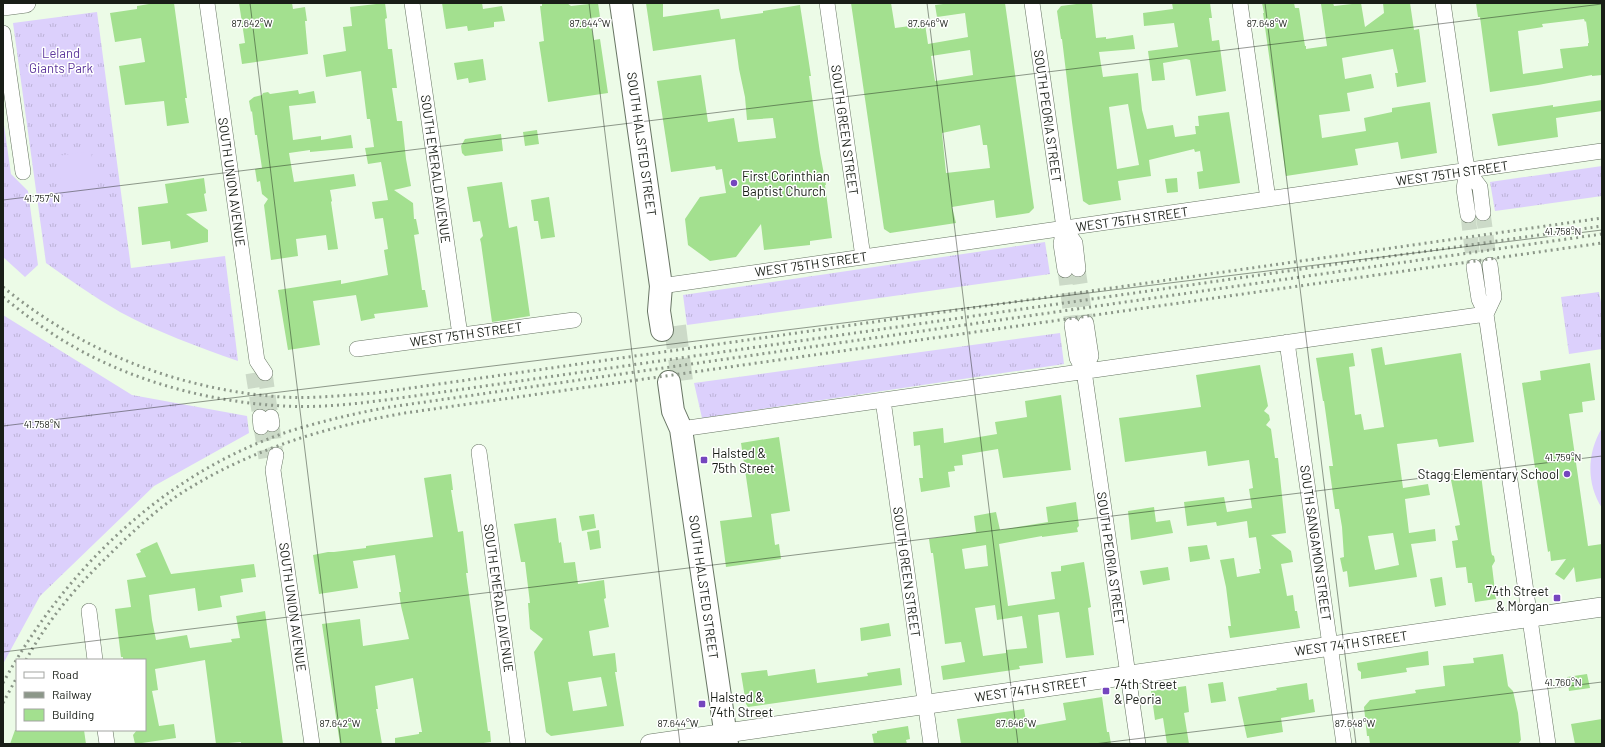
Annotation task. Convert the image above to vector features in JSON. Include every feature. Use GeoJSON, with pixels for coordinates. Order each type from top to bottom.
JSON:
{"type":"FeatureCollection","features":[{"type":"Feature","properties":{"kind":"main road","name":"SOUTH HALSTED STREET"},"geometry":{"type":"LineString","coordinates":[[621,3],[662,286],[673,310],[668,328]]}},
{"type":"Feature","properties":{"kind":"main road","name":"SOUTH HALSTED STREET"},"geometry":{"type":"LineString","coordinates":[[676,382],[686,409],[681,429],[726,738]]}},
{"type":"Feature","properties":{"kind":"street"},"geometry":{"type":"LineString","coordinates":[[3,6],[26,3]]}},
{"type":"Feature","properties":{"kind":"street","name":"SOUTH UNION AVENUE"},"geometry":{"type":"LineString","coordinates":[[206,3],[258,369]]}},
{"type":"Feature","properties":{"kind":"street","name":"SOUTH EMERALD AVENUE"},"geometry":{"type":"LineString","coordinates":[[412,3],[460,335]]}},
{"type":"Feature","properties":{"kind":"street","name":"SOUTH GREEN STREET"},"geometry":{"type":"LineString","coordinates":[[827,3],[863,257]]}},
{"type":"Feature","properties":{"kind":"street","name":"SOUTH PEORIA STREET"},"geometry":{"type":"LineString","coordinates":[[1032,3],[1064,228],[1075,243],[1072,269]]}},
{"type":"Feature","properties":{"kind":"street"},"geometry":{"type":"LineString","coordinates":[[1240,3],[1268,199]]}},
{"type":"Feature","properties":{"kind":"street"},"geometry":{"type":"LineString","coordinates":[[1443,3],[1467,170],[1464,189],[1468,215]]}},
{"type":"Feature","properties":{"kind":"street"},"geometry":{"type":"LineString","coordinates":[[3,33],[23,172]]}},
{"type":"Feature","properties":{"kind":"street","name":"WEST 75TH STREET"},"geometry":{"type":"LineString","coordinates":[[662,286],[1602,151]]}},
{"type":"Feature","properties":{"kind":"street"},"geometry":{"type":"LineString","coordinates":[[1467,170],[1480,187],[1483,213]]}},
{"type":"Feature","properties":{"kind":"street"},"geometry":{"type":"LineString","coordinates":[[1486,314],[1494,297],[1490,265]]}},
{"type":"Feature","properties":{"kind":"street"},"geometry":{"type":"LineString","coordinates":[[1474,267],[1479,299],[1486,314],[1548,744]]}},
{"type":"Feature","properties":{"kind":"street"},"geometry":{"type":"LineString","coordinates":[[681,429],[1486,314]]}},
{"type":"Feature","properties":{"kind":"street","name":"WEST 75TH STREET"},"geometry":{"type":"LineString","coordinates":[[357,349],[574,320]]}},
{"type":"Feature","properties":{"kind":"street","name":"SOUTH PEORIA STREET"},"geometry":{"type":"LineString","coordinates":[[1079,324],[1091,356],[1084,371],[1138,744]]}},
{"type":"Feature","properties":{"kind":"street","name":"SOUTH SANGAMON STREET"},"geometry":{"type":"LineString","coordinates":[[1287,342],[1344,744]]}},
{"type":"Feature","properties":{"kind":"street","name":"SOUTH GREEN STREET"},"geometry":{"type":"LineString","coordinates":[[883,400],[931,744]]}},
{"type":"Feature","properties":{"kind":"street","name":"SOUTH EMERALD AVENUE"},"geometry":{"type":"LineString","coordinates":[[479,452],[518,744]]}},
{"type":"Feature","properties":{"kind":"street","name":"SOUTH UNION AVENUE"},"geometry":{"type":"LineString","coordinates":[[272,461],[312,744]]}},
{"type":"Feature","properties":{"kind":"street","name":"WEST 74TH STREET"},"geometry":{"type":"LineString","coordinates":[[650,744],[726,738],[926,704],[1602,607]]}},
{"type":"Feature","properties":{"kind":"street"},"geometry":{"type":"LineString","coordinates":[[89,612],[95,659]]}},
{"type":"Feature","properties":{"kind":"street"},"geometry":{"type":"LineString","coordinates":[[105,731],[107,744]]}},
{"type":"Feature","properties":{"kind":"green space","name":"Leland Giants Park"},"geometry":{"type":"Polygon","coordinates":[[[97,12],[131,268],[225,256],[238,361],[178,339],[120,312],[46,263],[13,23],[97,12]]]}},
{"type":"Feature","properties":{"kind":"green space"},"geometry":{"type":"Polygon","coordinates":[[[3,118],[11,174],[28,191],[38,265],[25,277],[3,257],[3,118]]]}},
{"type":"Feature","properties":{"kind":"green space"},"geometry":{"type":"Polygon","coordinates":[[[91,151],[98,200],[64,204],[57,156],[91,151]]]}},
{"type":"Feature","properties":{"kind":"green space"},"geometry":{"type":"Polygon","coordinates":[[[1602,166],[1602,196],[1495,211],[1490,182],[1602,166]]]}},
{"type":"Feature","properties":{"kind":"green space"},"geometry":{"type":"Polygon","coordinates":[[[1045,242],[1050,274],[687,325],[683,295],[1045,242]]]}},
{"type":"Feature","properties":{"kind":"green space"},"geometry":{"type":"Polygon","coordinates":[[[1599,292],[1602,308],[1602,349],[1569,354],[1561,297],[1599,292]]]}},
{"type":"Feature","properties":{"kind":"green space"},"geometry":{"type":"Polygon","coordinates":[[[3,315],[132,395],[247,416],[249,433],[154,486],[40,596],[3,664],[3,315]]]}},
{"type":"Feature","properties":{"kind":"green space"},"geometry":{"type":"Polygon","coordinates":[[[1060,333],[1064,364],[702,418],[694,383],[1060,333]]]}},
{"type":"Feature","properties":{"kind":"green space"},"geometry":{"type":"Polygon","coordinates":[[[1602,428],[1602,508],[1593,488],[1590,468],[1593,448],[1602,428]]]}},
{"type":"Feature","properties":{"kind":"building"},"geometry":{"type":"Polygon","coordinates":[[[155,3],[174,3],[189,123],[167,126],[164,101],[125,105],[119,66],[145,62],[141,38],[115,42],[110,13],[137,9],[137,6],[155,3]]]}},
{"type":"Feature","properties":{"kind":"building"},"geometry":{"type":"Polygon","coordinates":[[[239,3],[292,3],[293,9],[305,7],[308,54],[242,64],[239,44],[245,43],[239,3]]]}},
{"type":"Feature","properties":{"kind":"building"},"geometry":{"type":"Polygon","coordinates":[[[385,3],[388,49],[392,49],[397,88],[392,88],[397,121],[402,121],[406,159],[411,186],[394,190],[413,203],[414,219],[416,219],[419,234],[414,235],[422,290],[425,290],[428,307],[374,314],[375,318],[361,321],[356,295],[313,301],[320,345],[288,350],[278,290],[341,280],[341,284],[388,275],[384,250],[388,249],[383,218],[375,219],[372,202],[388,200],[381,162],[368,164],[365,148],[374,147],[370,119],[367,119],[361,71],[326,77],[323,55],[346,51],[343,27],[352,26],[350,7],[385,3]]]}},
{"type":"Feature","properties":{"kind":"building"},"geometry":{"type":"Polygon","coordinates":[[[442,3],[482,3],[483,9],[502,6],[505,21],[494,22],[494,27],[468,31],[467,26],[446,29],[442,3]]]}},
{"type":"Feature","properties":{"kind":"building"},"geometry":{"type":"Polygon","coordinates":[[[542,3],[567,3],[571,6],[598,3],[600,17],[590,18],[594,40],[600,39],[608,93],[548,102],[539,42],[544,41],[540,6],[542,6],[542,3]]]}},
{"type":"Feature","properties":{"kind":"building"},"geometry":{"type":"Polygon","coordinates":[[[646,3],[663,3],[663,17],[719,9],[721,19],[763,13],[763,11],[800,5],[811,76],[809,76],[820,153],[826,185],[832,238],[810,241],[810,245],[764,250],[761,224],[736,257],[710,261],[688,245],[685,219],[700,197],[726,193],[722,169],[716,170],[715,166],[671,172],[657,81],[701,75],[708,122],[734,118],[738,142],[776,138],[773,118],[747,120],[745,97],[735,39],[653,51],[646,3]]]}},
{"type":"Feature","properties":{"kind":"building"},"geometry":{"type":"Polygon","coordinates":[[[851,3],[891,3],[895,28],[925,24],[928,44],[968,37],[965,13],[937,17],[935,5],[951,3],[1005,3],[1034,208],[1029,213],[996,218],[994,200],[952,207],[956,223],[890,233],[884,229],[851,3]],[[970,50],[931,56],[935,81],[973,75],[970,50]],[[980,125],[942,133],[946,173],[990,168],[987,145],[983,145],[980,125]]]}},
{"type":"Feature","properties":{"kind":"building"},"geometry":{"type":"Polygon","coordinates":[[[1092,3],[1096,38],[1106,37],[1106,39],[1133,35],[1135,49],[1099,52],[1103,77],[1138,73],[1142,110],[1147,129],[1173,125],[1175,137],[1196,134],[1195,126],[1199,126],[1198,116],[1229,112],[1240,183],[1199,189],[1197,172],[1203,171],[1200,151],[1195,152],[1194,149],[1149,160],[1151,176],[1118,181],[1121,200],[1089,205],[1083,201],[1057,11],[1061,6],[1092,3]],[[1128,104],[1109,107],[1117,169],[1139,165],[1128,104]]]}},
{"type":"Feature","properties":{"kind":"building"},"geometry":{"type":"Polygon","coordinates":[[[1172,3],[1210,3],[1212,18],[1209,18],[1212,41],[1219,40],[1226,91],[1196,96],[1190,60],[1186,59],[1163,63],[1165,80],[1152,81],[1148,51],[1178,47],[1174,23],[1144,26],[1143,13],[1173,9],[1172,3]]]}},
{"type":"Feature","properties":{"kind":"building"},"geometry":{"type":"Polygon","coordinates":[[[1262,3],[1294,3],[1295,8],[1299,8],[1306,49],[1327,46],[1321,4],[1333,3],[1334,6],[1361,3],[1365,27],[1384,13],[1383,3],[1410,3],[1414,30],[1419,29],[1426,82],[1397,87],[1395,73],[1398,73],[1393,49],[1342,58],[1345,79],[1371,74],[1374,88],[1347,93],[1350,111],[1319,115],[1322,138],[1366,131],[1364,118],[1392,112],[1392,108],[1430,102],[1437,153],[1401,159],[1398,142],[1355,149],[1358,165],[1286,176],[1262,3]]]}},
{"type":"Feature","properties":{"kind":"building"},"geometry":{"type":"Polygon","coordinates":[[[1476,3],[1602,3],[1602,75],[1592,75],[1490,92],[1480,17],[1478,17],[1476,3]],[[1584,19],[1542,24],[1543,27],[1518,31],[1523,74],[1563,68],[1560,49],[1588,46],[1589,43],[1586,21],[1585,22],[1584,19]]]}},
{"type":"Feature","properties":{"kind":"building"},"geometry":{"type":"Polygon","coordinates":[[[483,59],[486,80],[469,83],[468,78],[457,80],[454,63],[483,59]]]}},
{"type":"Feature","properties":{"kind":"building"},"geometry":{"type":"Polygon","coordinates":[[[298,90],[299,94],[314,91],[316,103],[289,106],[293,140],[321,136],[321,140],[351,135],[353,148],[310,152],[310,150],[289,153],[294,182],[354,174],[356,186],[330,190],[338,249],[328,250],[326,235],[296,239],[298,256],[271,260],[264,205],[268,199],[262,194],[260,181],[257,182],[255,169],[262,168],[257,135],[255,135],[252,111],[251,112],[249,101],[254,97],[262,95],[263,93],[268,92],[270,94],[298,90]]]}},
{"type":"Feature","properties":{"kind":"building"},"geometry":{"type":"Polygon","coordinates":[[[1602,100],[1602,111],[1556,118],[1558,137],[1498,146],[1492,114],[1553,105],[1553,107],[1602,100]]]}},
{"type":"Feature","properties":{"kind":"building"},"geometry":{"type":"Polygon","coordinates":[[[537,130],[539,144],[525,146],[523,132],[537,130]]]}},
{"type":"Feature","properties":{"kind":"building"},"geometry":{"type":"Polygon","coordinates":[[[501,134],[503,151],[465,156],[462,153],[461,146],[465,139],[501,134]]]}},
{"type":"Feature","properties":{"kind":"building"},"geometry":{"type":"Polygon","coordinates":[[[204,178],[206,193],[204,194],[207,211],[186,214],[208,230],[208,242],[171,249],[170,241],[142,245],[138,207],[168,203],[165,184],[204,178]]]}},
{"type":"Feature","properties":{"kind":"building"},"geometry":{"type":"Polygon","coordinates":[[[1177,178],[1178,192],[1167,193],[1165,179],[1177,178]]]}},
{"type":"Feature","properties":{"kind":"building"},"geometry":{"type":"Polygon","coordinates":[[[502,182],[509,228],[517,226],[530,316],[492,322],[480,239],[483,236],[480,221],[473,222],[467,187],[502,182]]]}},
{"type":"Feature","properties":{"kind":"building"},"geometry":{"type":"Polygon","coordinates":[[[549,197],[555,237],[541,239],[538,221],[534,221],[531,200],[549,197]]]}},
{"type":"Feature","properties":{"kind":"building"},"geometry":{"type":"Polygon","coordinates":[[[1382,347],[1385,365],[1461,353],[1474,442],[1439,447],[1437,439],[1397,444],[1403,488],[1428,484],[1430,495],[1405,499],[1409,533],[1435,529],[1436,541],[1411,544],[1417,577],[1349,587],[1347,571],[1343,572],[1340,558],[1344,557],[1342,527],[1339,509],[1335,509],[1329,466],[1333,466],[1324,401],[1316,358],[1353,353],[1355,366],[1349,367],[1355,415],[1361,414],[1364,430],[1384,427],[1371,349],[1382,347]],[[1393,533],[1368,536],[1375,570],[1399,565],[1393,533]]]}},
{"type":"Feature","properties":{"kind":"building"},"geometry":{"type":"Polygon","coordinates":[[[1590,363],[1595,400],[1582,402],[1583,412],[1569,414],[1588,546],[1602,544],[1602,578],[1576,582],[1574,567],[1564,580],[1555,574],[1566,559],[1551,561],[1550,551],[1548,552],[1522,383],[1541,380],[1540,371],[1590,363]]]}},
{"type":"Feature","properties":{"kind":"building"},"geometry":{"type":"Polygon","coordinates":[[[1260,365],[1268,406],[1264,411],[1269,415],[1270,420],[1266,425],[1271,429],[1275,458],[1278,458],[1286,533],[1271,535],[1291,551],[1293,562],[1281,564],[1287,596],[1293,595],[1295,611],[1297,611],[1300,628],[1230,638],[1228,626],[1231,626],[1226,587],[1220,560],[1234,558],[1237,577],[1260,573],[1259,569],[1261,569],[1256,537],[1249,538],[1247,521],[1217,526],[1216,522],[1187,526],[1184,502],[1224,497],[1227,512],[1252,508],[1249,489],[1253,488],[1249,460],[1208,466],[1206,451],[1125,462],[1119,418],[1201,407],[1196,375],[1260,365]]]}},
{"type":"Feature","properties":{"kind":"building"},"geometry":{"type":"Polygon","coordinates":[[[1061,395],[1071,470],[1003,478],[998,449],[962,455],[963,465],[954,466],[955,471],[948,472],[950,487],[921,492],[919,478],[923,478],[920,445],[914,446],[913,432],[943,428],[944,443],[997,434],[995,422],[1027,417],[1025,401],[1061,395]]]}},
{"type":"Feature","properties":{"kind":"building"},"geometry":{"type":"Polygon","coordinates":[[[779,437],[790,511],[771,514],[775,545],[779,544],[781,559],[726,567],[720,521],[752,517],[741,443],[779,437]]]}},
{"type":"Feature","properties":{"kind":"building"},"geometry":{"type":"Polygon","coordinates":[[[451,474],[453,490],[451,490],[458,532],[463,531],[468,573],[466,573],[488,731],[490,731],[491,742],[476,744],[395,744],[395,738],[419,734],[419,732],[422,732],[413,678],[375,686],[378,709],[376,709],[382,744],[340,744],[322,624],[360,619],[363,646],[409,639],[401,606],[399,592],[401,592],[395,555],[353,561],[358,588],[319,594],[313,555],[433,537],[424,478],[451,474]]]}},
{"type":"Feature","properties":{"kind":"building"},"geometry":{"type":"Polygon","coordinates":[[[1481,475],[1491,551],[1495,561],[1492,566],[1496,599],[1475,602],[1472,583],[1468,583],[1466,567],[1456,568],[1452,541],[1458,540],[1455,526],[1460,525],[1451,480],[1481,475]]]}},
{"type":"Feature","properties":{"kind":"building"},"geometry":{"type":"Polygon","coordinates":[[[1076,502],[1079,526],[1077,528],[1078,532],[1042,536],[999,544],[1008,606],[1055,599],[1051,572],[1061,571],[1061,566],[1084,562],[1091,607],[1088,608],[1094,655],[1066,658],[1059,612],[1038,615],[1043,663],[1019,666],[1020,669],[943,680],[941,666],[965,662],[961,642],[945,644],[933,553],[931,553],[929,539],[976,532],[974,516],[996,512],[1000,530],[1048,522],[1046,507],[1076,502]],[[986,545],[962,549],[965,569],[988,566],[986,545]],[[995,605],[975,608],[983,656],[1006,653],[1006,650],[1027,648],[1022,616],[997,620],[995,605]]]}},
{"type":"Feature","properties":{"kind":"building"},"geometry":{"type":"Polygon","coordinates":[[[1154,507],[1156,522],[1170,520],[1173,533],[1131,540],[1128,511],[1154,507]]]}},
{"type":"Feature","properties":{"kind":"building"},"geometry":{"type":"Polygon","coordinates":[[[594,514],[596,528],[582,531],[579,516],[594,514]]]}},
{"type":"Feature","properties":{"kind":"building"},"geometry":{"type":"Polygon","coordinates":[[[556,518],[559,543],[561,542],[564,563],[575,562],[578,584],[604,580],[606,598],[604,599],[609,627],[589,631],[593,656],[615,653],[617,672],[615,672],[624,726],[551,736],[546,732],[534,652],[543,639],[530,629],[528,603],[530,603],[525,562],[521,562],[514,524],[556,518]],[[601,677],[568,682],[573,711],[607,706],[601,677]]]}},
{"type":"Feature","properties":{"kind":"building"},"geometry":{"type":"Polygon","coordinates":[[[599,530],[601,548],[590,550],[587,532],[599,530]]]}},
{"type":"Feature","properties":{"kind":"building"},"geometry":{"type":"Polygon","coordinates":[[[157,542],[171,574],[254,564],[256,577],[241,579],[243,592],[220,596],[222,607],[198,611],[195,588],[149,595],[152,620],[156,640],[187,635],[190,648],[232,642],[231,639],[240,638],[236,616],[265,611],[283,744],[241,744],[241,742],[216,744],[205,660],[155,669],[158,690],[152,691],[159,726],[174,724],[176,738],[135,744],[133,735],[136,731],[146,731],[146,659],[123,659],[123,657],[121,657],[115,609],[131,607],[127,580],[146,577],[136,554],[141,552],[140,550],[157,542]]]}},
{"type":"Feature","properties":{"kind":"building"},"geometry":{"type":"Polygon","coordinates":[[[1207,545],[1210,559],[1190,562],[1188,547],[1207,545]]]}},
{"type":"Feature","properties":{"kind":"building"},"geometry":{"type":"Polygon","coordinates":[[[1168,567],[1170,580],[1143,585],[1140,571],[1168,567]]]}},
{"type":"Feature","properties":{"kind":"building"},"geometry":{"type":"Polygon","coordinates":[[[1442,577],[1446,605],[1435,607],[1430,579],[1442,577]]]}},
{"type":"Feature","properties":{"kind":"building"},"geometry":{"type":"Polygon","coordinates":[[[889,623],[891,636],[861,641],[860,628],[889,623]]]}},
{"type":"Feature","properties":{"kind":"building"},"geometry":{"type":"Polygon","coordinates":[[[1428,651],[1429,665],[1406,668],[1407,672],[1361,679],[1361,672],[1358,670],[1357,663],[1428,651]]]}},
{"type":"Feature","properties":{"kind":"building"},"geometry":{"type":"Polygon","coordinates":[[[1503,654],[1508,686],[1513,691],[1518,713],[1521,740],[1518,744],[1370,744],[1369,736],[1367,736],[1364,707],[1370,700],[1416,693],[1415,690],[1445,686],[1443,666],[1474,663],[1473,658],[1503,654]]]}},
{"type":"Feature","properties":{"kind":"building"},"geometry":{"type":"Polygon","coordinates":[[[900,668],[902,685],[748,707],[746,704],[741,673],[767,670],[768,676],[815,669],[817,683],[868,676],[867,673],[900,668]]]}},
{"type":"Feature","properties":{"kind":"building"},"geometry":{"type":"Polygon","coordinates":[[[1587,674],[1590,688],[1569,691],[1567,677],[1587,674]]]}},
{"type":"Feature","properties":{"kind":"building"},"geometry":{"type":"Polygon","coordinates":[[[1223,682],[1226,701],[1211,703],[1208,684],[1223,682]]]}},
{"type":"Feature","properties":{"kind":"building"},"geometry":{"type":"Polygon","coordinates":[[[1307,683],[1309,700],[1313,699],[1315,712],[1281,718],[1283,732],[1247,738],[1238,697],[1277,690],[1276,688],[1307,683]]]}},
{"type":"Feature","properties":{"kind":"building"},"geometry":{"type":"Polygon","coordinates":[[[1186,686],[1189,712],[1184,713],[1189,744],[1167,744],[1163,718],[1155,720],[1151,691],[1186,686]]]}},
{"type":"Feature","properties":{"kind":"building"},"geometry":{"type":"Polygon","coordinates":[[[1102,697],[1107,732],[1109,732],[1111,744],[961,744],[957,719],[1024,709],[1027,727],[1066,720],[1063,703],[1102,697]]]}},
{"type":"Feature","properties":{"kind":"building"},"geometry":{"type":"Polygon","coordinates":[[[1602,719],[1602,744],[1575,744],[1571,724],[1602,719]]]}},
{"type":"Feature","properties":{"kind":"building"},"geometry":{"type":"Polygon","coordinates":[[[908,726],[910,739],[906,740],[907,744],[874,744],[872,734],[877,733],[877,731],[908,726]]]}},
{"type":"Feature","properties":{"kind":"building"},"geometry":{"type":"Polygon","coordinates":[[[16,730],[84,731],[86,744],[10,744],[16,730]]]}},
{"type":"Feature","properties":{"kind":"tunnel"},"geometry":{"type":"LineString","coordinates":[[1483,213],[1490,265]]}},
{"type":"Feature","properties":{"kind":"tunnel"},"geometry":{"type":"LineString","coordinates":[[1468,215],[1474,267]]}},
{"type":"Feature","properties":{"kind":"tunnel"},"geometry":{"type":"LineString","coordinates":[[1078,269],[1086,323]]}},
{"type":"Feature","properties":{"kind":"tunnel"},"geometry":{"type":"LineString","coordinates":[[1065,270],[1072,325]]}},
{"type":"Feature","properties":{"kind":"tunnel"},"geometry":{"type":"LineString","coordinates":[[675,326],[682,381]]}},
{"type":"Feature","properties":{"kind":"tunnel"},"geometry":{"type":"LineString","coordinates":[[253,373],[260,417]]}},
{"type":"Feature","properties":{"kind":"tunnel"},"geometry":{"type":"LineString","coordinates":[[265,373],[271,417]]}},
{"type":"Feature","properties":{"kind":"tunnel"},"geometry":{"type":"LineString","coordinates":[[272,424],[276,455]]}},
{"type":"Feature","properties":{"kind":"tunnel"},"geometry":{"type":"LineString","coordinates":[[261,427],[266,458]]}},
{"type":"Feature","properties":{"kind":"railway"},"geometry":{"type":"LineString","coordinates":[[3,287],[33,310],[66,331],[99,349],[134,364],[206,386],[244,393],[282,397],[317,397],[376,393],[1602,218]]}},
{"type":"Feature","properties":{"kind":"railway"},"geometry":{"type":"LineString","coordinates":[[3,297],[43,327],[74,347],[132,374],[181,390],[232,401],[303,407],[363,403],[443,392],[1602,226]]}},
{"type":"Feature","properties":{"kind":"railway"},"geometry":{"type":"LineString","coordinates":[[17,659],[28,641],[57,601],[88,564],[123,530],[160,499],[201,472],[244,449],[302,427],[390,407],[1602,234]]}},
{"type":"Feature","properties":{"kind":"railway"},"geometry":{"type":"LineString","coordinates":[[27,659],[42,633],[61,607],[82,583],[112,552],[156,512],[174,498],[201,481],[256,454],[285,443],[345,426],[405,413],[1602,243]]}},
{"type":"Feature","properties":{"kind":"railway"},"geometry":{"type":"LineString","coordinates":[[3,683],[16,661]]}},
{"type":"Feature","properties":{"kind":"railway"},"geometry":{"type":"LineString","coordinates":[[3,703],[16,679]]}},
{"type":"Feature","properties":{"kind":"place","name":"First Corinthian Baptist Church"},"geometry":{"type":"Point","coordinates":[734,183]}},
{"type":"Feature","properties":{"kind":"place","name":"Halsted & 75th Street"},"geometry":{"type":"Point","coordinates":[704,460]}},
{"type":"Feature","properties":{"kind":"place","name":"Stagg Elementary School"},"geometry":{"type":"Point","coordinates":[1567,474]}},
{"type":"Feature","properties":{"kind":"place","name":"74th Street & Morgan"},"geometry":{"type":"Point","coordinates":[1557,598]}},
{"type":"Feature","properties":{"kind":"place","name":"74th Street & Peoria"},"geometry":{"type":"Point","coordinates":[1106,691]}},
{"type":"Feature","properties":{"kind":"place","name":"Halsted & 74th Street"},"geometry":{"type":"Point","coordinates":[702,704]}}]}
